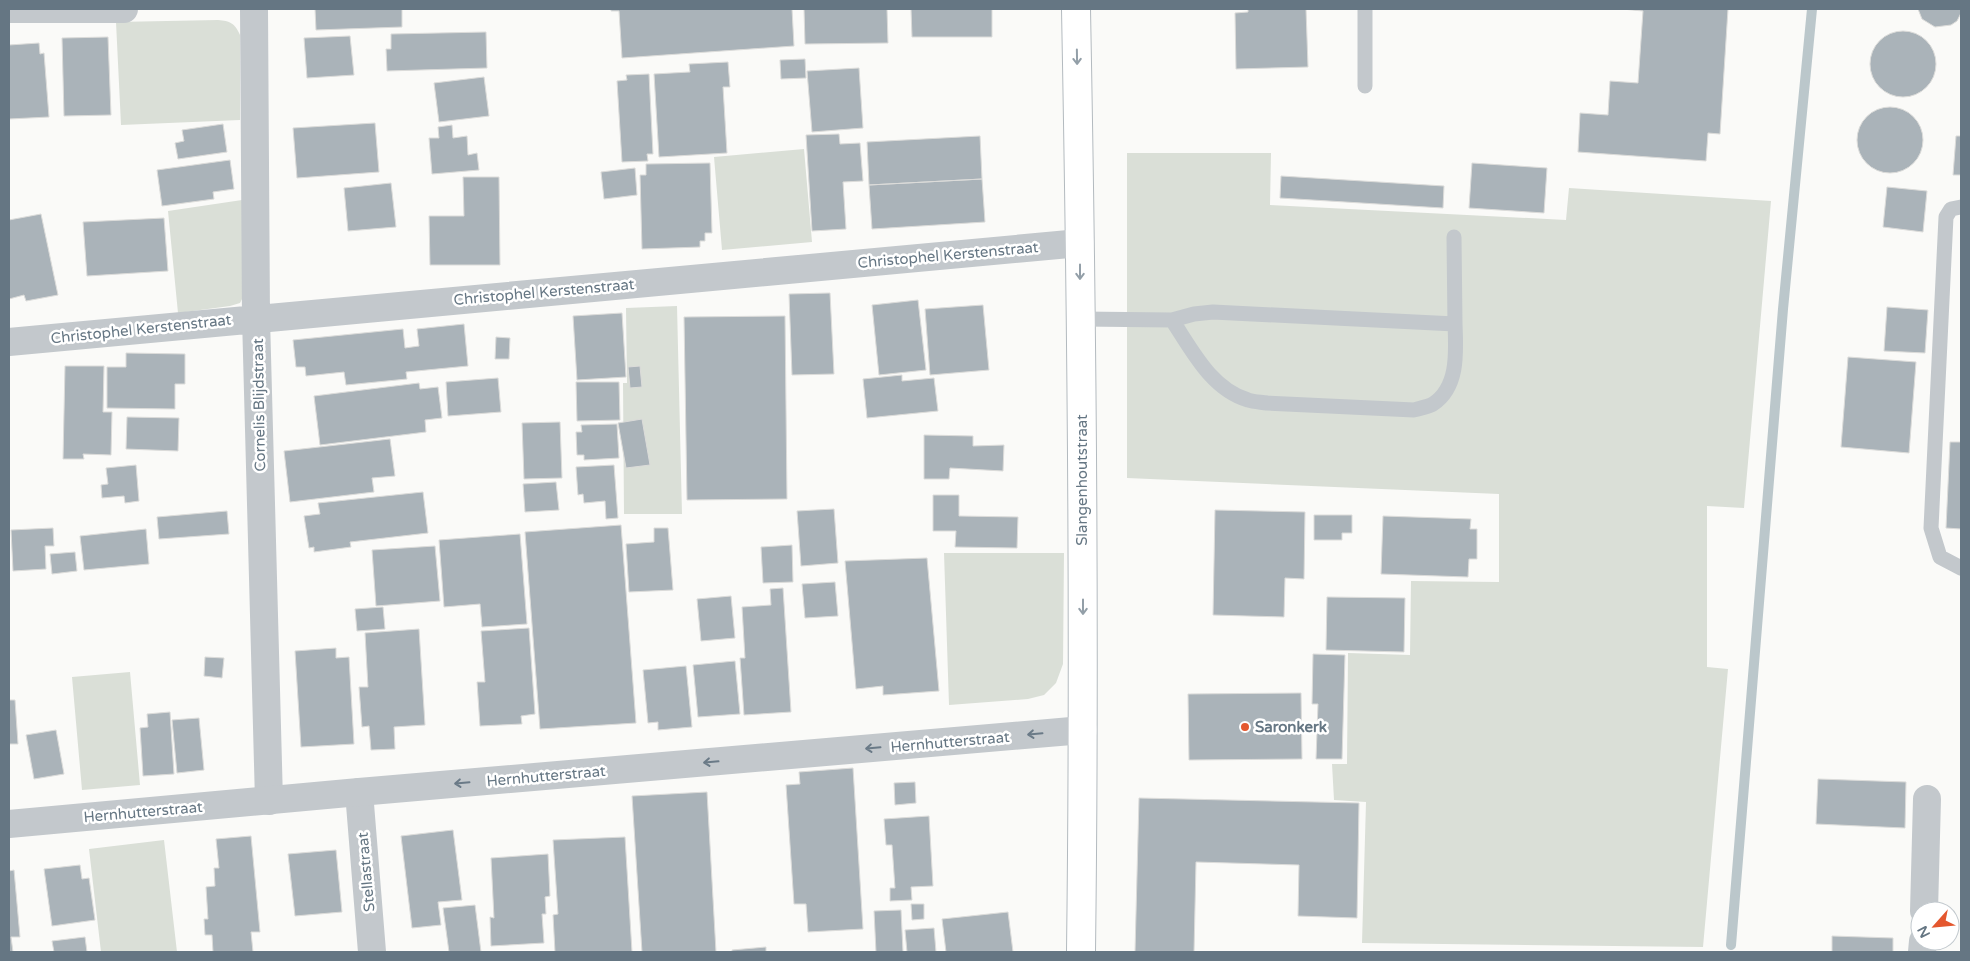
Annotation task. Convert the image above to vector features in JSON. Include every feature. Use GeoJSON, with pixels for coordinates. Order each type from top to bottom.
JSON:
{"type":"FeatureCollection","features":[{"type":"Feature","properties":{"kind":"main road","name":"Slangenhoutstraat"},"geometry":{"type":"LineString","coordinates":[[1076,9],[1081,319],[1084,730],[1081,952]]}},
{"type":"Feature","properties":{"kind":"street"},"geometry":{"type":"LineString","coordinates":[[9,10],[124,9]]}},
{"type":"Feature","properties":{"kind":"street","name":"Cornelis Blijdstraat"},"geometry":{"type":"LineString","coordinates":[[254,9],[256,318],[269,801]]}},
{"type":"Feature","properties":{"kind":"street","name":"Christophel Kerstenstraat"},"geometry":{"type":"LineString","coordinates":[[9,342],[1080,243]]}},
{"type":"Feature","properties":{"kind":"street","name":"Hernhutterstraat"},"geometry":{"type":"LineString","coordinates":[[9,824],[1084,730]]}},
{"type":"Feature","properties":{"kind":"street","name":"Stellastraat"},"geometry":{"type":"LineString","coordinates":[[359,792],[372,952]]}},
{"type":"Feature","properties":{"kind":"street"},"geometry":{"type":"LineString","coordinates":[[1924,901],[1927,799]]}},
{"type":"Feature","properties":{"kind":"lane"},"geometry":{"type":"LineString","coordinates":[[1365,9],[1365,86]]}},
{"type":"Feature","properties":{"kind":"lane"},"geometry":{"type":"LineString","coordinates":[[1961,208],[1951,209],[1946,217],[1931,528],[1940,557],[1961,568]]}},
{"type":"Feature","properties":{"kind":"lane"},"geometry":{"type":"LineString","coordinates":[[1172,320],[1206,371],[1230,390],[1248,400],[1267,403],[1414,410],[1432,404],[1447,390],[1454,373],[1456,352],[1454,237]]}},
{"type":"Feature","properties":{"kind":"lane"},"geometry":{"type":"LineString","coordinates":[[1081,319],[1172,320],[1194,314],[1213,312],[1455,324]]}},
{"type":"Feature","properties":{"kind":"shaded area"},"geometry":{"type":"Polygon","coordinates":[[[218,20],[232,23],[240,35],[240,120],[121,125],[116,22],[218,20]]]}},
{"type":"Feature","properties":{"kind":"shaded area"},"geometry":{"type":"Polygon","coordinates":[[[804,149],[812,242],[722,250],[714,157],[804,149]]]}},
{"type":"Feature","properties":{"kind":"shaded area"},"geometry":{"type":"Polygon","coordinates":[[[1127,153],[1271,153],[1270,205],[1566,220],[1569,188],[1771,201],[1744,508],[1707,506],[1707,667],[1728,669],[1703,947],[1362,943],[1366,802],[1334,800],[1332,764],[1347,764],[1348,653],[1410,655],[1411,581],[1499,582],[1499,494],[1127,478],[1127,153]]]}},
{"type":"Feature","properties":{"kind":"shaded area"},"geometry":{"type":"Polygon","coordinates":[[[242,200],[245,293],[240,303],[178,313],[168,211],[242,200]]]}},
{"type":"Feature","properties":{"kind":"shaded area"},"geometry":{"type":"Polygon","coordinates":[[[677,306],[682,514],[624,514],[623,383],[627,383],[626,308],[677,306]]]}},
{"type":"Feature","properties":{"kind":"shaded area"},"geometry":{"type":"Polygon","coordinates":[[[944,553],[1064,553],[1063,664],[1056,683],[1044,695],[1028,699],[949,705],[944,553]]]}},
{"type":"Feature","properties":{"kind":"shaded area"},"geometry":{"type":"Polygon","coordinates":[[[130,672],[140,785],[82,790],[72,677],[130,672]]]}},
{"type":"Feature","properties":{"kind":"shaded area"},"geometry":{"type":"Polygon","coordinates":[[[164,840],[177,952],[101,952],[89,849],[164,840]]]}},
{"type":"Feature","properties":{"kind":"building"},"geometry":{"type":"Polygon","coordinates":[[[315,9],[402,9],[402,27],[316,30],[315,9]]]}},
{"type":"Feature","properties":{"kind":"building"},"geometry":{"type":"Polygon","coordinates":[[[611,9],[792,9],[794,46],[622,58],[619,11],[611,11],[611,9]]]}},
{"type":"Feature","properties":{"kind":"building"},"geometry":{"type":"Polygon","coordinates":[[[804,9],[887,9],[888,43],[805,44],[804,9]]]}},
{"type":"Feature","properties":{"kind":"building"},"geometry":{"type":"Polygon","coordinates":[[[911,9],[992,9],[992,37],[912,37],[911,9]]]}},
{"type":"Feature","properties":{"kind":"building"},"geometry":{"type":"Polygon","coordinates":[[[1248,9],[1306,9],[1308,67],[1236,69],[1235,13],[1248,12],[1248,9]]]}},
{"type":"Feature","properties":{"kind":"building"},"geometry":{"type":"Polygon","coordinates":[[[1622,9],[1728,9],[1720,134],[1708,133],[1706,161],[1578,152],[1580,113],[1608,115],[1610,81],[1638,83],[1643,11],[1622,9]]]}},
{"type":"Feature","properties":{"kind":"building"},"geometry":{"type":"Polygon","coordinates":[[[1918,9],[1961,9],[1961,13],[1957,21],[1951,25],[1935,27],[1922,19],[1918,9]]]}},
{"type":"Feature","properties":{"kind":"building"},"geometry":{"type":"Polygon","coordinates":[[[1903,31],[1915,34],[1926,41],[1933,52],[1936,64],[1933,76],[1926,87],[1915,94],[1903,97],[1891,94],[1880,87],[1873,76],[1870,64],[1873,52],[1880,41],[1891,34],[1903,31]]]}},
{"type":"Feature","properties":{"kind":"building"},"geometry":{"type":"Polygon","coordinates":[[[486,32],[487,68],[387,71],[386,49],[391,49],[391,34],[486,32]]]}},
{"type":"Feature","properties":{"kind":"building"},"geometry":{"type":"Polygon","coordinates":[[[350,36],[354,75],[307,78],[304,38],[350,36]]]}},
{"type":"Feature","properties":{"kind":"building"},"geometry":{"type":"Polygon","coordinates":[[[108,37],[111,115],[64,116],[62,38],[108,37]]]}},
{"type":"Feature","properties":{"kind":"building"},"geometry":{"type":"Polygon","coordinates":[[[39,43],[40,54],[44,53],[49,117],[9,119],[9,45],[39,43]]]}},
{"type":"Feature","properties":{"kind":"building"},"geometry":{"type":"Polygon","coordinates":[[[805,59],[806,78],[781,79],[780,60],[805,59]]]}},
{"type":"Feature","properties":{"kind":"building"},"geometry":{"type":"Polygon","coordinates":[[[728,62],[730,87],[723,87],[727,153],[659,157],[654,74],[690,72],[689,64],[728,62]]]}},
{"type":"Feature","properties":{"kind":"building"},"geometry":{"type":"Polygon","coordinates":[[[859,68],[863,128],[812,132],[807,71],[859,68]]]}},
{"type":"Feature","properties":{"kind":"building"},"geometry":{"type":"Polygon","coordinates":[[[649,74],[653,154],[647,154],[648,161],[622,162],[617,81],[627,80],[626,75],[649,74]]]}},
{"type":"Feature","properties":{"kind":"building"},"geometry":{"type":"Polygon","coordinates":[[[484,77],[489,116],[439,122],[434,83],[484,77]]]}},
{"type":"Feature","properties":{"kind":"building"},"geometry":{"type":"Polygon","coordinates":[[[1890,107],[1903,110],[1913,117],[1920,127],[1923,140],[1920,153],[1913,163],[1903,170],[1890,173],[1877,170],[1867,163],[1860,153],[1857,140],[1860,127],[1867,117],[1877,110],[1890,107]]]}},
{"type":"Feature","properties":{"kind":"building"},"geometry":{"type":"Polygon","coordinates":[[[375,123],[379,172],[297,178],[293,128],[375,123]]]}},
{"type":"Feature","properties":{"kind":"building"},"geometry":{"type":"Polygon","coordinates":[[[223,124],[227,152],[178,159],[175,143],[184,141],[182,130],[223,124]]]}},
{"type":"Feature","properties":{"kind":"building"},"geometry":{"type":"Polygon","coordinates":[[[452,125],[453,138],[467,136],[468,155],[477,153],[479,170],[432,174],[429,138],[439,138],[438,127],[452,125]]]}},
{"type":"Feature","properties":{"kind":"building"},"geometry":{"type":"Polygon","coordinates":[[[839,134],[840,144],[860,143],[863,181],[843,182],[846,229],[812,231],[806,135],[839,134]]]}},
{"type":"Feature","properties":{"kind":"building"},"geometry":{"type":"Polygon","coordinates":[[[980,136],[982,179],[869,185],[867,142],[980,136]]]}},
{"type":"Feature","properties":{"kind":"building"},"geometry":{"type":"Polygon","coordinates":[[[1956,136],[1961,136],[1961,175],[1953,175],[1956,136]]]}},
{"type":"Feature","properties":{"kind":"building"},"geometry":{"type":"Polygon","coordinates":[[[230,160],[234,189],[213,192],[214,199],[162,206],[157,170],[230,160]]]}},
{"type":"Feature","properties":{"kind":"building"},"geometry":{"type":"Polygon","coordinates":[[[710,163],[712,233],[705,233],[705,241],[700,241],[700,247],[642,249],[640,175],[646,175],[646,164],[710,163]]]}},
{"type":"Feature","properties":{"kind":"building"},"geometry":{"type":"Polygon","coordinates":[[[1472,163],[1547,168],[1544,213],[1469,208],[1472,163]]]}},
{"type":"Feature","properties":{"kind":"building"},"geometry":{"type":"Polygon","coordinates":[[[635,168],[637,195],[604,199],[601,172],[635,168]]]}},
{"type":"Feature","properties":{"kind":"building"},"geometry":{"type":"Polygon","coordinates":[[[1281,176],[1444,186],[1443,208],[1280,198],[1281,176]]]}},
{"type":"Feature","properties":{"kind":"building"},"geometry":{"type":"Polygon","coordinates":[[[463,177],[499,177],[500,265],[430,265],[429,216],[464,216],[463,177]]]}},
{"type":"Feature","properties":{"kind":"building"},"geometry":{"type":"Polygon","coordinates":[[[982,179],[985,222],[872,229],[869,185],[982,179]]]}},
{"type":"Feature","properties":{"kind":"building"},"geometry":{"type":"Polygon","coordinates":[[[391,183],[396,227],[348,231],[344,188],[391,183]]]}},
{"type":"Feature","properties":{"kind":"building"},"geometry":{"type":"Polygon","coordinates":[[[1887,187],[1927,191],[1923,232],[1883,227],[1887,187]]]}},
{"type":"Feature","properties":{"kind":"building"},"geometry":{"type":"Polygon","coordinates":[[[41,214],[58,295],[26,301],[24,295],[9,299],[9,220],[41,214]]]}},
{"type":"Feature","properties":{"kind":"building"},"geometry":{"type":"Polygon","coordinates":[[[164,218],[168,271],[87,276],[83,222],[164,218]]]}},
{"type":"Feature","properties":{"kind":"building"},"geometry":{"type":"Polygon","coordinates":[[[830,293],[834,374],[792,375],[789,294],[830,293]]]}},
{"type":"Feature","properties":{"kind":"building"},"geometry":{"type":"Polygon","coordinates":[[[918,300],[926,370],[879,375],[872,305],[918,300]]]}},
{"type":"Feature","properties":{"kind":"building"},"geometry":{"type":"Polygon","coordinates":[[[983,305],[989,370],[930,375],[925,309],[983,305]]]}},
{"type":"Feature","properties":{"kind":"building"},"geometry":{"type":"Polygon","coordinates":[[[1887,307],[1928,310],[1925,353],[1884,351],[1887,307]]]}},
{"type":"Feature","properties":{"kind":"building"},"geometry":{"type":"Polygon","coordinates":[[[622,313],[626,377],[577,380],[573,316],[622,313]]]}},
{"type":"Feature","properties":{"kind":"building"},"geometry":{"type":"Polygon","coordinates":[[[785,316],[787,499],[687,500],[684,317],[785,316]]]}},
{"type":"Feature","properties":{"kind":"building"},"geometry":{"type":"Polygon","coordinates":[[[464,324],[468,366],[406,372],[407,379],[346,385],[344,372],[306,376],[305,367],[296,367],[293,340],[403,329],[405,348],[419,346],[417,329],[464,324]]]}},
{"type":"Feature","properties":{"kind":"building"},"geometry":{"type":"Polygon","coordinates":[[[496,337],[510,338],[509,359],[495,359],[496,337]]]}},
{"type":"Feature","properties":{"kind":"building"},"geometry":{"type":"Polygon","coordinates":[[[126,353],[185,354],[185,384],[175,384],[175,409],[107,408],[107,367],[126,367],[126,353]]]}},
{"type":"Feature","properties":{"kind":"building"},"geometry":{"type":"Polygon","coordinates":[[[1848,357],[1916,362],[1909,453],[1841,447],[1848,357]]]}},
{"type":"Feature","properties":{"kind":"building"},"geometry":{"type":"Polygon","coordinates":[[[65,366],[104,366],[103,412],[112,412],[111,455],[83,454],[84,459],[63,459],[65,366]]]}},
{"type":"Feature","properties":{"kind":"building"},"geometry":{"type":"Polygon","coordinates":[[[640,366],[642,387],[630,388],[628,367],[640,366]]]}},
{"type":"Feature","properties":{"kind":"building"},"geometry":{"type":"Polygon","coordinates":[[[902,375],[902,381],[934,378],[938,411],[867,418],[863,379],[902,375]]]}},
{"type":"Feature","properties":{"kind":"building"},"geometry":{"type":"Polygon","coordinates":[[[498,378],[501,412],[448,416],[446,382],[498,378]]]}},
{"type":"Feature","properties":{"kind":"building"},"geometry":{"type":"Polygon","coordinates":[[[576,382],[619,382],[620,420],[577,421],[576,382]]]}},
{"type":"Feature","properties":{"kind":"building"},"geometry":{"type":"Polygon","coordinates":[[[419,383],[420,389],[438,387],[442,418],[425,420],[426,432],[320,445],[314,396],[419,383]]]}},
{"type":"Feature","properties":{"kind":"building"},"geometry":{"type":"Polygon","coordinates":[[[127,417],[179,418],[178,451],[126,449],[127,417]]]}},
{"type":"Feature","properties":{"kind":"building"},"geometry":{"type":"Polygon","coordinates":[[[642,419],[650,465],[626,468],[618,423],[642,419]]]}},
{"type":"Feature","properties":{"kind":"building"},"geometry":{"type":"Polygon","coordinates":[[[560,422],[562,478],[524,479],[522,423],[560,422]]]}},
{"type":"Feature","properties":{"kind":"building"},"geometry":{"type":"Polygon","coordinates":[[[617,424],[619,458],[584,460],[584,455],[577,455],[576,432],[582,432],[581,425],[617,424]]]}},
{"type":"Feature","properties":{"kind":"building"},"geometry":{"type":"Polygon","coordinates":[[[924,435],[973,436],[973,446],[1004,445],[1003,471],[950,468],[949,479],[924,479],[924,435]]]}},
{"type":"Feature","properties":{"kind":"building"},"geometry":{"type":"Polygon","coordinates":[[[390,439],[395,476],[372,478],[374,492],[290,502],[284,451],[390,439]]]}},
{"type":"Feature","properties":{"kind":"building"},"geometry":{"type":"Polygon","coordinates":[[[1950,442],[1961,442],[1961,529],[1946,528],[1950,442]]]}},
{"type":"Feature","properties":{"kind":"building"},"geometry":{"type":"Polygon","coordinates":[[[136,465],[139,501],[125,503],[124,496],[102,498],[101,485],[108,484],[106,468],[136,465]]]}},
{"type":"Feature","properties":{"kind":"building"},"geometry":{"type":"Polygon","coordinates":[[[614,465],[618,518],[606,519],[605,501],[584,503],[583,494],[578,495],[576,467],[614,465]]]}},
{"type":"Feature","properties":{"kind":"building"},"geometry":{"type":"Polygon","coordinates":[[[556,482],[559,510],[525,512],[523,484],[556,482]]]}},
{"type":"Feature","properties":{"kind":"building"},"geometry":{"type":"Polygon","coordinates":[[[423,492],[428,533],[350,542],[351,547],[314,552],[314,547],[309,548],[304,516],[320,514],[318,503],[423,492]]]}},
{"type":"Feature","properties":{"kind":"building"},"geometry":{"type":"Polygon","coordinates":[[[933,495],[959,495],[959,516],[1018,517],[1017,548],[955,547],[956,531],[933,531],[933,495]]]}},
{"type":"Feature","properties":{"kind":"building"},"geometry":{"type":"Polygon","coordinates":[[[834,509],[838,563],[801,566],[797,511],[834,509]]]}},
{"type":"Feature","properties":{"kind":"building"},"geometry":{"type":"Polygon","coordinates":[[[1215,510],[1305,512],[1304,579],[1285,578],[1284,617],[1213,615],[1215,510]]]}},
{"type":"Feature","properties":{"kind":"building"},"geometry":{"type":"Polygon","coordinates":[[[227,511],[229,534],[159,539],[157,517],[227,511]]]}},
{"type":"Feature","properties":{"kind":"building"},"geometry":{"type":"Polygon","coordinates":[[[1314,515],[1352,515],[1352,533],[1342,533],[1342,540],[1314,540],[1314,515]]]}},
{"type":"Feature","properties":{"kind":"building"},"geometry":{"type":"Polygon","coordinates":[[[1383,516],[1471,519],[1470,529],[1477,529],[1477,559],[1469,559],[1468,577],[1381,574],[1383,516]]]}},
{"type":"Feature","properties":{"kind":"building"},"geometry":{"type":"Polygon","coordinates":[[[621,525],[636,723],[540,729],[525,532],[621,525]]]}},
{"type":"Feature","properties":{"kind":"building"},"geometry":{"type":"Polygon","coordinates":[[[53,528],[54,546],[45,546],[46,569],[13,571],[11,530],[53,528]]]}},
{"type":"Feature","properties":{"kind":"building"},"geometry":{"type":"Polygon","coordinates":[[[654,528],[668,528],[673,590],[629,592],[626,544],[654,542],[654,528]]]}},
{"type":"Feature","properties":{"kind":"building"},"geometry":{"type":"Polygon","coordinates":[[[146,529],[149,564],[84,570],[80,536],[146,529]]]}},
{"type":"Feature","properties":{"kind":"building"},"geometry":{"type":"Polygon","coordinates":[[[520,534],[527,624],[482,627],[480,604],[444,607],[439,540],[520,534]]]}},
{"type":"Feature","properties":{"kind":"building"},"geometry":{"type":"Polygon","coordinates":[[[792,545],[793,582],[763,583],[761,547],[792,545]]]}},
{"type":"Feature","properties":{"kind":"building"},"geometry":{"type":"Polygon","coordinates":[[[435,546],[440,601],[376,606],[372,550],[435,546]]]}},
{"type":"Feature","properties":{"kind":"building"},"geometry":{"type":"Polygon","coordinates":[[[75,552],[77,571],[52,574],[50,554],[75,552]]]}},
{"type":"Feature","properties":{"kind":"building"},"geometry":{"type":"Polygon","coordinates":[[[927,558],[939,691],[883,695],[883,686],[856,689],[845,561],[927,558]]]}},
{"type":"Feature","properties":{"kind":"building"},"geometry":{"type":"Polygon","coordinates":[[[835,582],[838,616],[805,618],[802,584],[835,582]]]}},
{"type":"Feature","properties":{"kind":"building"},"geometry":{"type":"Polygon","coordinates":[[[783,588],[791,712],[744,715],[740,658],[745,658],[742,607],[771,605],[770,589],[783,588]]]}},
{"type":"Feature","properties":{"kind":"building"},"geometry":{"type":"Polygon","coordinates":[[[731,596],[735,638],[701,641],[697,599],[731,596]]]}},
{"type":"Feature","properties":{"kind":"building"},"geometry":{"type":"Polygon","coordinates":[[[1327,597],[1405,598],[1404,652],[1326,650],[1327,597]]]}},
{"type":"Feature","properties":{"kind":"building"},"geometry":{"type":"Polygon","coordinates":[[[383,607],[385,629],[357,631],[355,609],[383,607]]]}},
{"type":"Feature","properties":{"kind":"building"},"geometry":{"type":"Polygon","coordinates":[[[529,628],[535,714],[521,716],[522,724],[480,726],[477,682],[485,682],[481,631],[529,628]]]}},
{"type":"Feature","properties":{"kind":"building"},"geometry":{"type":"Polygon","coordinates":[[[419,629],[425,725],[394,727],[395,749],[371,750],[369,726],[362,727],[359,687],[368,687],[365,633],[419,629]]]}},
{"type":"Feature","properties":{"kind":"building"},"geometry":{"type":"Polygon","coordinates":[[[336,648],[336,658],[349,657],[354,744],[301,747],[295,651],[336,648]]]}},
{"type":"Feature","properties":{"kind":"building"},"geometry":{"type":"Polygon","coordinates":[[[1313,654],[1345,655],[1342,759],[1316,759],[1318,704],[1312,704],[1313,654]]]}},
{"type":"Feature","properties":{"kind":"building"},"geometry":{"type":"Polygon","coordinates":[[[205,657],[224,658],[222,678],[204,676],[205,657]]]}},
{"type":"Feature","properties":{"kind":"building"},"geometry":{"type":"Polygon","coordinates":[[[735,661],[740,714],[698,717],[693,665],[735,661]]]}},
{"type":"Feature","properties":{"kind":"building"},"geometry":{"type":"Polygon","coordinates":[[[686,666],[692,727],[658,730],[658,722],[648,723],[643,670],[686,666]]]}},
{"type":"Feature","properties":{"kind":"building","name":"Saronkerk"},"geometry":{"type":"Polygon","coordinates":[[[1301,693],[1302,759],[1189,760],[1188,694],[1301,693]]]}},
{"type":"Feature","properties":{"kind":"building"},"geometry":{"type":"Polygon","coordinates":[[[9,700],[15,700],[18,744],[9,744],[9,700]]]}},
{"type":"Feature","properties":{"kind":"building"},"geometry":{"type":"Polygon","coordinates":[[[170,712],[174,774],[143,776],[140,728],[148,727],[147,714],[170,712]]]}},
{"type":"Feature","properties":{"kind":"building"},"geometry":{"type":"Polygon","coordinates":[[[199,718],[204,770],[177,773],[172,720],[199,718]]]}},
{"type":"Feature","properties":{"kind":"building"},"geometry":{"type":"Polygon","coordinates":[[[56,730],[64,774],[34,779],[26,735],[56,730]]]}},
{"type":"Feature","properties":{"kind":"building"},"geometry":{"type":"Polygon","coordinates":[[[853,768],[863,929],[808,932],[806,904],[794,904],[786,785],[800,784],[799,772],[853,768]]]}},
{"type":"Feature","properties":{"kind":"building"},"geometry":{"type":"Polygon","coordinates":[[[1818,779],[1906,782],[1905,828],[1816,824],[1818,779]]]}},
{"type":"Feature","properties":{"kind":"building"},"geometry":{"type":"Polygon","coordinates":[[[915,782],[916,803],[895,805],[894,783],[915,782]]]}},
{"type":"Feature","properties":{"kind":"building"},"geometry":{"type":"Polygon","coordinates":[[[707,792],[716,952],[642,952],[632,796],[707,792]]]}},
{"type":"Feature","properties":{"kind":"building"},"geometry":{"type":"Polygon","coordinates":[[[1139,798],[1359,803],[1357,918],[1298,916],[1299,865],[1196,862],[1194,952],[1135,952],[1139,798]]]}},
{"type":"Feature","properties":{"kind":"building"},"geometry":{"type":"Polygon","coordinates":[[[929,816],[933,886],[911,887],[912,900],[890,901],[890,888],[895,888],[892,845],[886,845],[884,819],[929,816]]]}},
{"type":"Feature","properties":{"kind":"building"},"geometry":{"type":"Polygon","coordinates":[[[453,830],[462,900],[438,902],[441,925],[412,928],[401,836],[453,830]]]}},
{"type":"Feature","properties":{"kind":"building"},"geometry":{"type":"Polygon","coordinates":[[[251,836],[260,932],[251,932],[253,952],[213,952],[212,935],[205,935],[204,919],[208,919],[206,887],[215,886],[214,868],[219,868],[216,839],[251,836]]]}},
{"type":"Feature","properties":{"kind":"building"},"geometry":{"type":"Polygon","coordinates":[[[625,837],[632,952],[555,952],[553,915],[558,914],[553,840],[625,837]]]}},
{"type":"Feature","properties":{"kind":"building"},"geometry":{"type":"Polygon","coordinates":[[[336,850],[342,912],[295,916],[288,854],[336,850]]]}},
{"type":"Feature","properties":{"kind":"building"},"geometry":{"type":"Polygon","coordinates":[[[548,854],[550,896],[545,897],[546,914],[542,914],[544,943],[491,946],[490,917],[494,918],[491,858],[548,854]]]}},
{"type":"Feature","properties":{"kind":"building"},"geometry":{"type":"Polygon","coordinates":[[[80,865],[82,879],[89,878],[95,920],[52,926],[44,869],[80,865]]]}},
{"type":"Feature","properties":{"kind":"building"},"geometry":{"type":"Polygon","coordinates":[[[14,870],[20,937],[11,937],[13,952],[9,952],[9,871],[14,870]]]}},
{"type":"Feature","properties":{"kind":"building"},"geometry":{"type":"Polygon","coordinates":[[[911,904],[924,904],[924,919],[912,920],[911,904]]]}},
{"type":"Feature","properties":{"kind":"building"},"geometry":{"type":"Polygon","coordinates":[[[475,905],[481,952],[449,952],[443,908],[475,905]]]}},
{"type":"Feature","properties":{"kind":"building"},"geometry":{"type":"Polygon","coordinates":[[[901,910],[903,952],[876,952],[874,911],[901,910]]]}},
{"type":"Feature","properties":{"kind":"building"},"geometry":{"type":"Polygon","coordinates":[[[1008,912],[1013,952],[946,952],[942,919],[1008,912]]]}},
{"type":"Feature","properties":{"kind":"building"},"geometry":{"type":"Polygon","coordinates":[[[934,928],[936,952],[907,952],[905,930],[934,928]]]}},
{"type":"Feature","properties":{"kind":"building"},"geometry":{"type":"Polygon","coordinates":[[[1832,936],[1893,938],[1893,952],[1832,952],[1832,936]]]}},
{"type":"Feature","properties":{"kind":"building"},"geometry":{"type":"Polygon","coordinates":[[[85,937],[87,952],[54,952],[52,941],[85,937]]]}},
{"type":"Feature","properties":{"kind":"building"},"geometry":{"type":"Polygon","coordinates":[[[766,947],[766,952],[732,952],[732,950],[766,947]]]}},
{"type":"Feature","properties":{"kind":"waterway"},"geometry":{"type":"LineString","coordinates":[[1731,945],[1783,309],[1812,9]]}},
{"type":"Feature","properties":{"kind":"place","name":"Saronkerk"},"geometry":{"type":"Point","coordinates":[1245,727]}}]}
